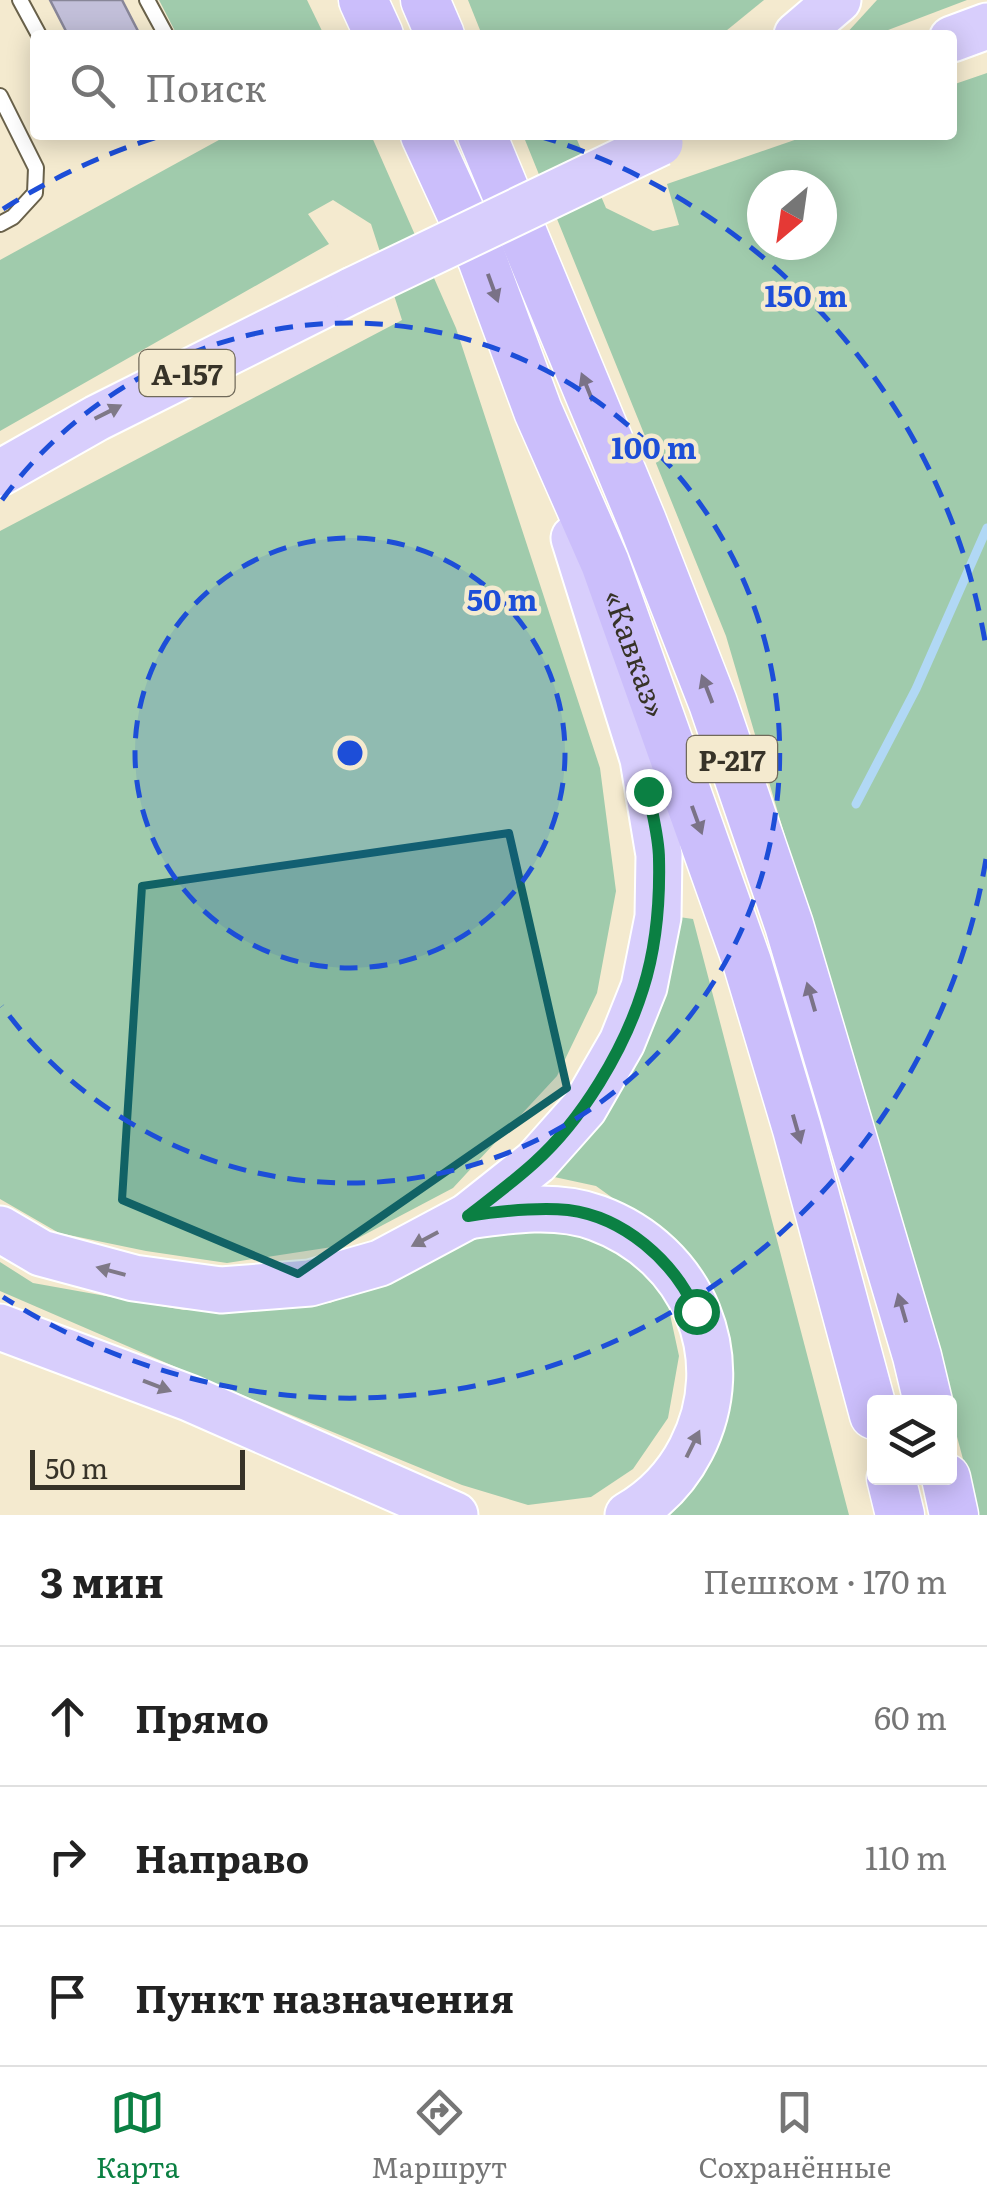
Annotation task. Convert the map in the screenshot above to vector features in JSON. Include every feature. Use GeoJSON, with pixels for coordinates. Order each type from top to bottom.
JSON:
{"type":"FeatureCollection","features":[{"type":"Feature","properties":{"kind":"highway"},"geometry":{"type":"LineString","coordinates":[[363,0],[377,30]]}},
{"type":"Feature","properties":{"kind":"highway"},"geometry":{"type":"LineString","coordinates":[[425,0],[438,30]]}},
{"type":"Feature","properties":{"kind":"highway","name":"«Кавказ»"},"geometry":{"type":"LineString","coordinates":[[427,140],[482,259],[538,410],[605,563],[748,962],[798,1129],[869,1395]]}},
{"type":"Feature","properties":{"kind":"highway","name":"«Кавказ»"},"geometry":{"type":"LineString","coordinates":[[484,140],[649,540],[726,740],[789,925],[926,1395]]}},
{"type":"Feature","properties":{"kind":"highway"},"geometry":{"type":"LineString","coordinates":[[893,1485],[900,1515]]}},
{"type":"Feature","properties":{"kind":"highway"},"geometry":{"type":"LineString","coordinates":[[948,1485],[954,1515]]}},
{"type":"Feature","properties":{"kind":"main road"},"geometry":{"type":"LineString","coordinates":[[803,30],[838,0]]}},
{"type":"Feature","properties":{"kind":"main road"},"geometry":{"type":"LineString","coordinates":[[957,37],[987,26]]}},
{"type":"Feature","properties":{"kind":"main road","name":"А-157"},"geometry":{"type":"LineString","coordinates":[[8,472],[97,418],[668,140]]}},
{"type":"Feature","properties":{"kind":"main road"},"geometry":{"type":"LineString","coordinates":[[0,1228],[42,1252],[134,1278],[221,1290],[310,1283],[380,1263],[468,1216],[536,1162],[584,1108],[622,1042],[644,987],[658,916],[659,855],[642,759],[538,410]]}},
{"type":"Feature","properties":{"kind":"main road"},"geometry":{"type":"LineString","coordinates":[[468,1216],[513,1210],[570,1210],[597,1218],[650,1247],[688,1292],[704,1329],[711,1359],[704,1418],[681,1468],[643,1507],[628,1515]]}},
{"type":"Feature","properties":{"kind":"main road"},"geometry":{"type":"LineString","coordinates":[[0,1327],[189,1398],[454,1515]]}},
{"type":"Feature","properties":{"kind":"lane"},"geometry":{"type":"LineString","coordinates":[[20,0],[35,30]]}},
{"type":"Feature","properties":{"kind":"lane"},"geometry":{"type":"LineString","coordinates":[[147,0],[163,30]]}},
{"type":"Feature","properties":{"kind":"lane"},"geometry":{"type":"LineString","coordinates":[[0,96],[36,168],[35,193],[13,217],[0,224]]}},
{"type":"Feature","properties":{"kind":"highlighted area"},"geometry":{"type":"Polygon","coordinates":[[[509,833],[567,1088],[298,1274],[122,1200],[142,886],[509,833]]]}},
{"type":"Feature","properties":{"kind":"green space"},"geometry":{"type":"Polygon","coordinates":[[[159,0],[307,0],[322,30],[174,30],[159,0]]]}},
{"type":"Feature","properties":{"kind":"green space"},"geometry":{"type":"Polygon","coordinates":[[[468,0],[764,0],[727,30],[480,30],[468,0]]]}},
{"type":"Feature","properties":{"kind":"green space"},"geometry":{"type":"Polygon","coordinates":[[[877,0],[967,0],[888,30],[850,30],[877,0]]]}},
{"type":"Feature","properties":{"kind":"green space"},"geometry":{"type":"Polygon","coordinates":[[[987,73],[987,1515],[978,1515],[957,1437],[957,1395],[946,1395],[726,636],[525,140],[577,140],[606,208],[653,231],[679,225],[667,184],[795,140],[957,140],[957,83],[987,73]]]}},
{"type":"Feature","properties":{"kind":"green space"},"geometry":{"type":"Polygon","coordinates":[[[219,140],[373,140],[456,328],[600,768],[616,891],[597,993],[557,1076],[453,1188],[345,1245],[227,1263],[59,1233],[0,1199],[0,531],[402,320],[371,224],[333,200],[308,214],[329,244],[0,431],[0,260],[219,140]]]}},
{"type":"Feature","properties":{"kind":"green space"},"geometry":{"type":"Polygon","coordinates":[[[679,917],[693,919],[849,1515],[646,1515],[717,1417],[660,1232],[596,1186],[545,1175],[679,917]]]}},
{"type":"Feature","properties":{"kind":"green space"},"geometry":{"type":"Polygon","coordinates":[[[566,1222],[621,1246],[666,1296],[679,1356],[668,1418],[633,1469],[591,1497],[528,1505],[462,1485],[0,1291],[0,1262],[33,1283],[184,1310],[330,1303],[467,1239],[566,1222]]]}},
{"type":"Feature","properties":{"kind":"building"},"geometry":{"type":"Polygon","coordinates":[[[50,0],[122,0],[137,30],[65,30],[50,0]]]}},
{"type":"Feature","properties":{"kind":"waterway"},"geometry":{"type":"LineString","coordinates":[[856,804],[916,689],[987,528]]}},
{"type":"Feature","properties":{"kind":"route"},"geometry":{"type":"LineString","coordinates":[[648,791],[659,855],[658,916],[644,987],[622,1042],[584,1108],[536,1162],[468,1216],[513,1210],[570,1210],[597,1218],[650,1247],[688,1292],[696,1311]]}}]}
